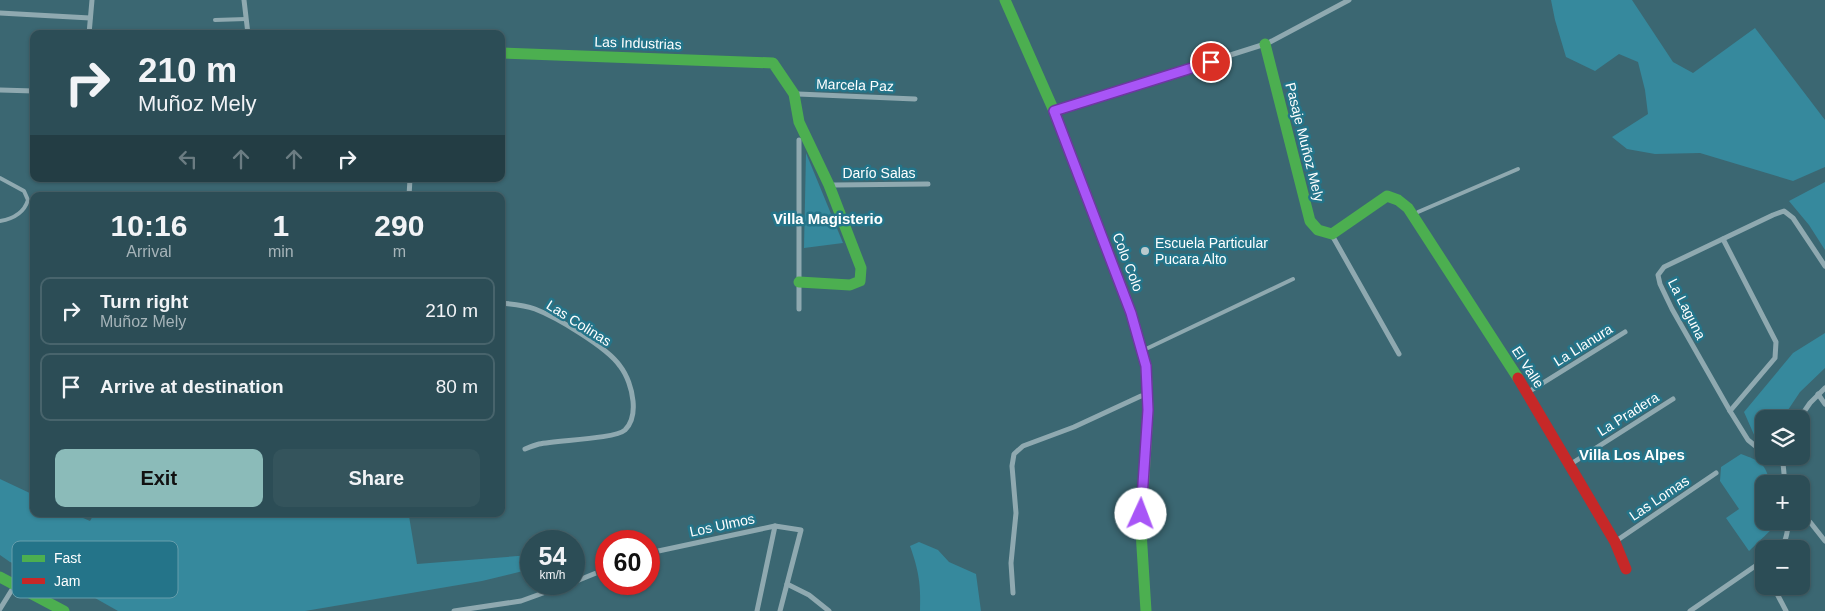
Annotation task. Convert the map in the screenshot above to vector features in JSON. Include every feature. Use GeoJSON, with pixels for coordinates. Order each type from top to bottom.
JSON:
{"type":"FeatureCollection","features":[{"type":"Feature","properties":{"kind":"street"},"geometry":{"type":"LineString","coordinates":[[89,30],[92,0]]}},
{"type":"Feature","properties":{"kind":"street"},"geometry":{"type":"LineString","coordinates":[[244,0],[248,30]]}},
{"type":"Feature","properties":{"kind":"street","name":"Colo Colo"},"geometry":{"type":"LineString","coordinates":[[1005,0],[1054,111],[1131,313],[1146,366],[1148,393],[1141,522],[1146,611]]}},
{"type":"Feature","properties":{"kind":"street"},"geometry":{"type":"LineString","coordinates":[[1054,111],[1157,80],[1265,44],[1349,0]]}},
{"type":"Feature","properties":{"kind":"street"},"geometry":{"type":"LineString","coordinates":[[0,13],[90,18]]}},
{"type":"Feature","properties":{"kind":"street","name":"Pasaje Muñoz Mely"},"geometry":{"type":"LineString","coordinates":[[1265,44],[1310,221],[1318,230],[1332,234]]}},
{"type":"Feature","properties":{"kind":"street","name":"Las Industrias"},"geometry":{"type":"LineString","coordinates":[[505,53],[773,63],[794,94]]}},
{"type":"Feature","properties":{"kind":"street"},"geometry":{"type":"LineString","coordinates":[[0,90],[30,91]]}},
{"type":"Feature","properties":{"kind":"street"},"geometry":{"type":"LineString","coordinates":[[794,94],[799,122],[799,309]]}},
{"type":"Feature","properties":{"kind":"street","name":"Marcela Paz"},"geometry":{"type":"LineString","coordinates":[[794,94],[915,99]]}},
{"type":"Feature","properties":{"kind":"street"},"geometry":{"type":"LineString","coordinates":[[799,122],[829,185],[860,268],[860,281],[850,285],[799,282]]}},
{"type":"Feature","properties":{"kind":"street","name":"Darío Salas"},"geometry":{"type":"LineString","coordinates":[[829,185],[928,184]]}},
{"type":"Feature","properties":{"kind":"street","name":"El Valle"},"geometry":{"type":"LineString","coordinates":[[1332,234],[1387,196],[1402,203],[1412,215],[1527,392],[1615,542],[1626,568]]}},
{"type":"Feature","properties":{"kind":"street","name":"La Laguna"},"geometry":{"type":"LineString","coordinates":[[1755,446],[1748,440],[1730,411],[1672,309],[1660,284],[1658,275],[1664,267],[1784,211],[1796,222],[1825,266]]}},
{"type":"Feature","properties":{"kind":"street"},"geometry":{"type":"LineString","coordinates":[[1332,234],[1399,354]]}},
{"type":"Feature","properties":{"kind":"street"},"geometry":{"type":"LineString","coordinates":[[1723,240],[1776,342],[1776,358],[1730,411]]}},
{"type":"Feature","properties":{"kind":"street","name":"Las Colinas"},"geometry":{"type":"LineString","coordinates":[[505,303],[521,305],[537,310],[587,338],[620,365],[628,383],[634,411],[625,430],[612,435],[538,444],[525,449]]}},
{"type":"Feature","properties":{"kind":"street","name":"La Llanura"},"geometry":{"type":"LineString","coordinates":[[1527,392],[1625,332]]}},
{"type":"Feature","properties":{"kind":"street"},"geometry":{"type":"LineString","coordinates":[[1805,410],[1825,388]]}},
{"type":"Feature","properties":{"kind":"street"},"geometry":{"type":"LineString","coordinates":[[1013,593],[1011,563],[1016,513],[1012,466],[1014,454],[1023,446],[1074,427],[1148,393]]}},
{"type":"Feature","properties":{"kind":"street"},"geometry":{"type":"LineString","coordinates":[[1818,394],[1825,404]]}},
{"type":"Feature","properties":{"kind":"street","name":"La Pradera"},"geometry":{"type":"LineString","coordinates":[[1569,464],[1673,398]]}},
{"type":"Feature","properties":{"kind":"street","name":"Las Lomas"},"geometry":{"type":"LineString","coordinates":[[1615,542],[1716,473]]}},
{"type":"Feature","properties":{"kind":"street"},"geometry":{"type":"LineString","coordinates":[[1810,522],[1825,541]]}},
{"type":"Feature","properties":{"kind":"street"},"geometry":{"type":"LineString","coordinates":[[757,611],[775,526]]}},
{"type":"Feature","properties":{"kind":"street","name":"Los Ulmos"},"geometry":{"type":"LineString","coordinates":[[660,551],[775,526],[801,530],[787,584]]}},
{"type":"Feature","properties":{"kind":"street"},"geometry":{"type":"LineString","coordinates":[[1690,611],[1755,566]]}},
{"type":"Feature","properties":{"kind":"street"},"geometry":{"type":"LineString","coordinates":[[0,577],[12,583]]}},
{"type":"Feature","properties":{"kind":"street"},"geometry":{"type":"LineString","coordinates":[[780,611],[787,584],[809,595],[829,611]]}},
{"type":"Feature","properties":{"kind":"street"},"geometry":{"type":"LineString","coordinates":[[0,609],[12,590]]}},
{"type":"Feature","properties":{"kind":"street"},"geometry":{"type":"LineString","coordinates":[[454,611],[521,601],[538,595]]}},
{"type":"Feature","properties":{"kind":"street"},"geometry":{"type":"LineString","coordinates":[[1778,595],[1786,611]]}},
{"type":"Feature","properties":{"kind":"street"},"geometry":{"type":"LineString","coordinates":[[40,598],[64,611]]}},
{"type":"Feature","properties":{"kind":"lane"},"geometry":{"type":"LineString","coordinates":[[215,20],[246,18]]}},
{"type":"Feature","properties":{"kind":"lane"},"geometry":{"type":"LineString","coordinates":[[1412,215],[1518,169]]}},
{"type":"Feature","properties":{"kind":"lane"},"geometry":{"type":"LineString","coordinates":[[0,178],[24,191],[28,200],[26,206],[16,216],[0,220]]}},
{"type":"Feature","properties":{"kind":"lane"},"geometry":{"type":"LineString","coordinates":[[1142,352],[1293,279]]}},
{"type":"Feature","properties":{"kind":"shaded area"},"geometry":{"type":"Polygon","coordinates":[[[1551,0],[1632,0],[1673,62],[1693,73],[1755,28],[1825,120],[1825,167],[1793,181],[1700,153],[1655,154],[1627,149],[1612,137],[1648,114],[1645,90],[1638,62],[1619,54],[1595,71],[1566,57],[1551,0]]]}},
{"type":"Feature","properties":{"kind":"shaded area"},"geometry":{"type":"Polygon","coordinates":[[[806,153],[843,243],[804,248],[806,153]]]}},
{"type":"Feature","properties":{"kind":"shaded area"},"geometry":{"type":"Polygon","coordinates":[[[1825,182],[1825,250],[1809,225],[1789,201],[1825,182]]]}},
{"type":"Feature","properties":{"kind":"shaded area"},"geometry":{"type":"Polygon","coordinates":[[[1825,333],[1825,368],[1800,392],[1788,410],[1755,410],[1755,437],[1744,412],[1793,353],[1825,333]]]}},
{"type":"Feature","properties":{"kind":"shaded area"},"geometry":{"type":"Polygon","coordinates":[[[1741,454],[1755,460],[1755,465],[1762,465],[1766,471],[1767,475],[1755,475],[1755,530],[1771,530],[1760,540],[1755,540],[1755,545],[1749,551],[1726,518],[1739,509],[1720,481],[1721,467],[1741,454]]]}},
{"type":"Feature","properties":{"kind":"shaded area"},"geometry":{"type":"Polygon","coordinates":[[[0,479],[30,493],[30,517],[81,517],[90,521],[92,517],[409,517],[417,564],[520,556],[520,572],[482,581],[305,611],[118,611],[95,598],[178,598],[178,541],[12,541],[12,563],[0,555],[0,479]]]}},
{"type":"Feature","properties":{"kind":"shaded area"},"geometry":{"type":"Polygon","coordinates":[[[919,542],[938,550],[949,562],[976,574],[981,611],[920,611],[919,578],[910,546],[919,542]]]}},
{"type":"Feature","properties":{"kind":"traffic: fast"},"geometry":{"type":"LineString","coordinates":[[1005,0],[1054,111],[1131,313],[1146,366],[1148,410],[1141,531],[1146,611]]}},
{"type":"Feature","properties":{"kind":"traffic: fast"},"geometry":{"type":"LineString","coordinates":[[1265,44],[1310,221],[1318,230],[1332,234],[1387,196],[1398,200],[1408,208],[1518,378]]}},
{"type":"Feature","properties":{"kind":"traffic: fast"},"geometry":{"type":"LineString","coordinates":[[505,53],[773,63],[794,94],[799,122],[829,185],[861,268],[860,281],[850,285],[799,282]]}},
{"type":"Feature","properties":{"kind":"traffic: fast"},"geometry":{"type":"LineString","coordinates":[[0,577],[12,583]]}},
{"type":"Feature","properties":{"kind":"traffic: fast"},"geometry":{"type":"LineString","coordinates":[[40,598],[64,611]]}},
{"type":"Feature","properties":{"kind":"traffic: jam"},"geometry":{"type":"LineString","coordinates":[[1518,378],[1615,542],[1626,569]]}},
{"type":"Feature","properties":{"kind":"place","name":"Escuela Particular Pucara Alto"},"geometry":{"type":"Point","coordinates":[1145,251]}},
{"type":"Feature","properties":{"kind":"district","name":"Villa Magisterio"},"geometry":{"type":"Point","coordinates":[828,218]}},
{"type":"Feature","properties":{"kind":"district","name":"Villa Los Alpes"},"geometry":{"type":"Point","coordinates":[1632,454]}},
{"type":"Feature","properties":{"kind":"route"},"geometry":{"type":"LineString","coordinates":[[1141,514],[1148,410],[1146,366],[1131,313],[1054,111],[1211,62]]}}]}
